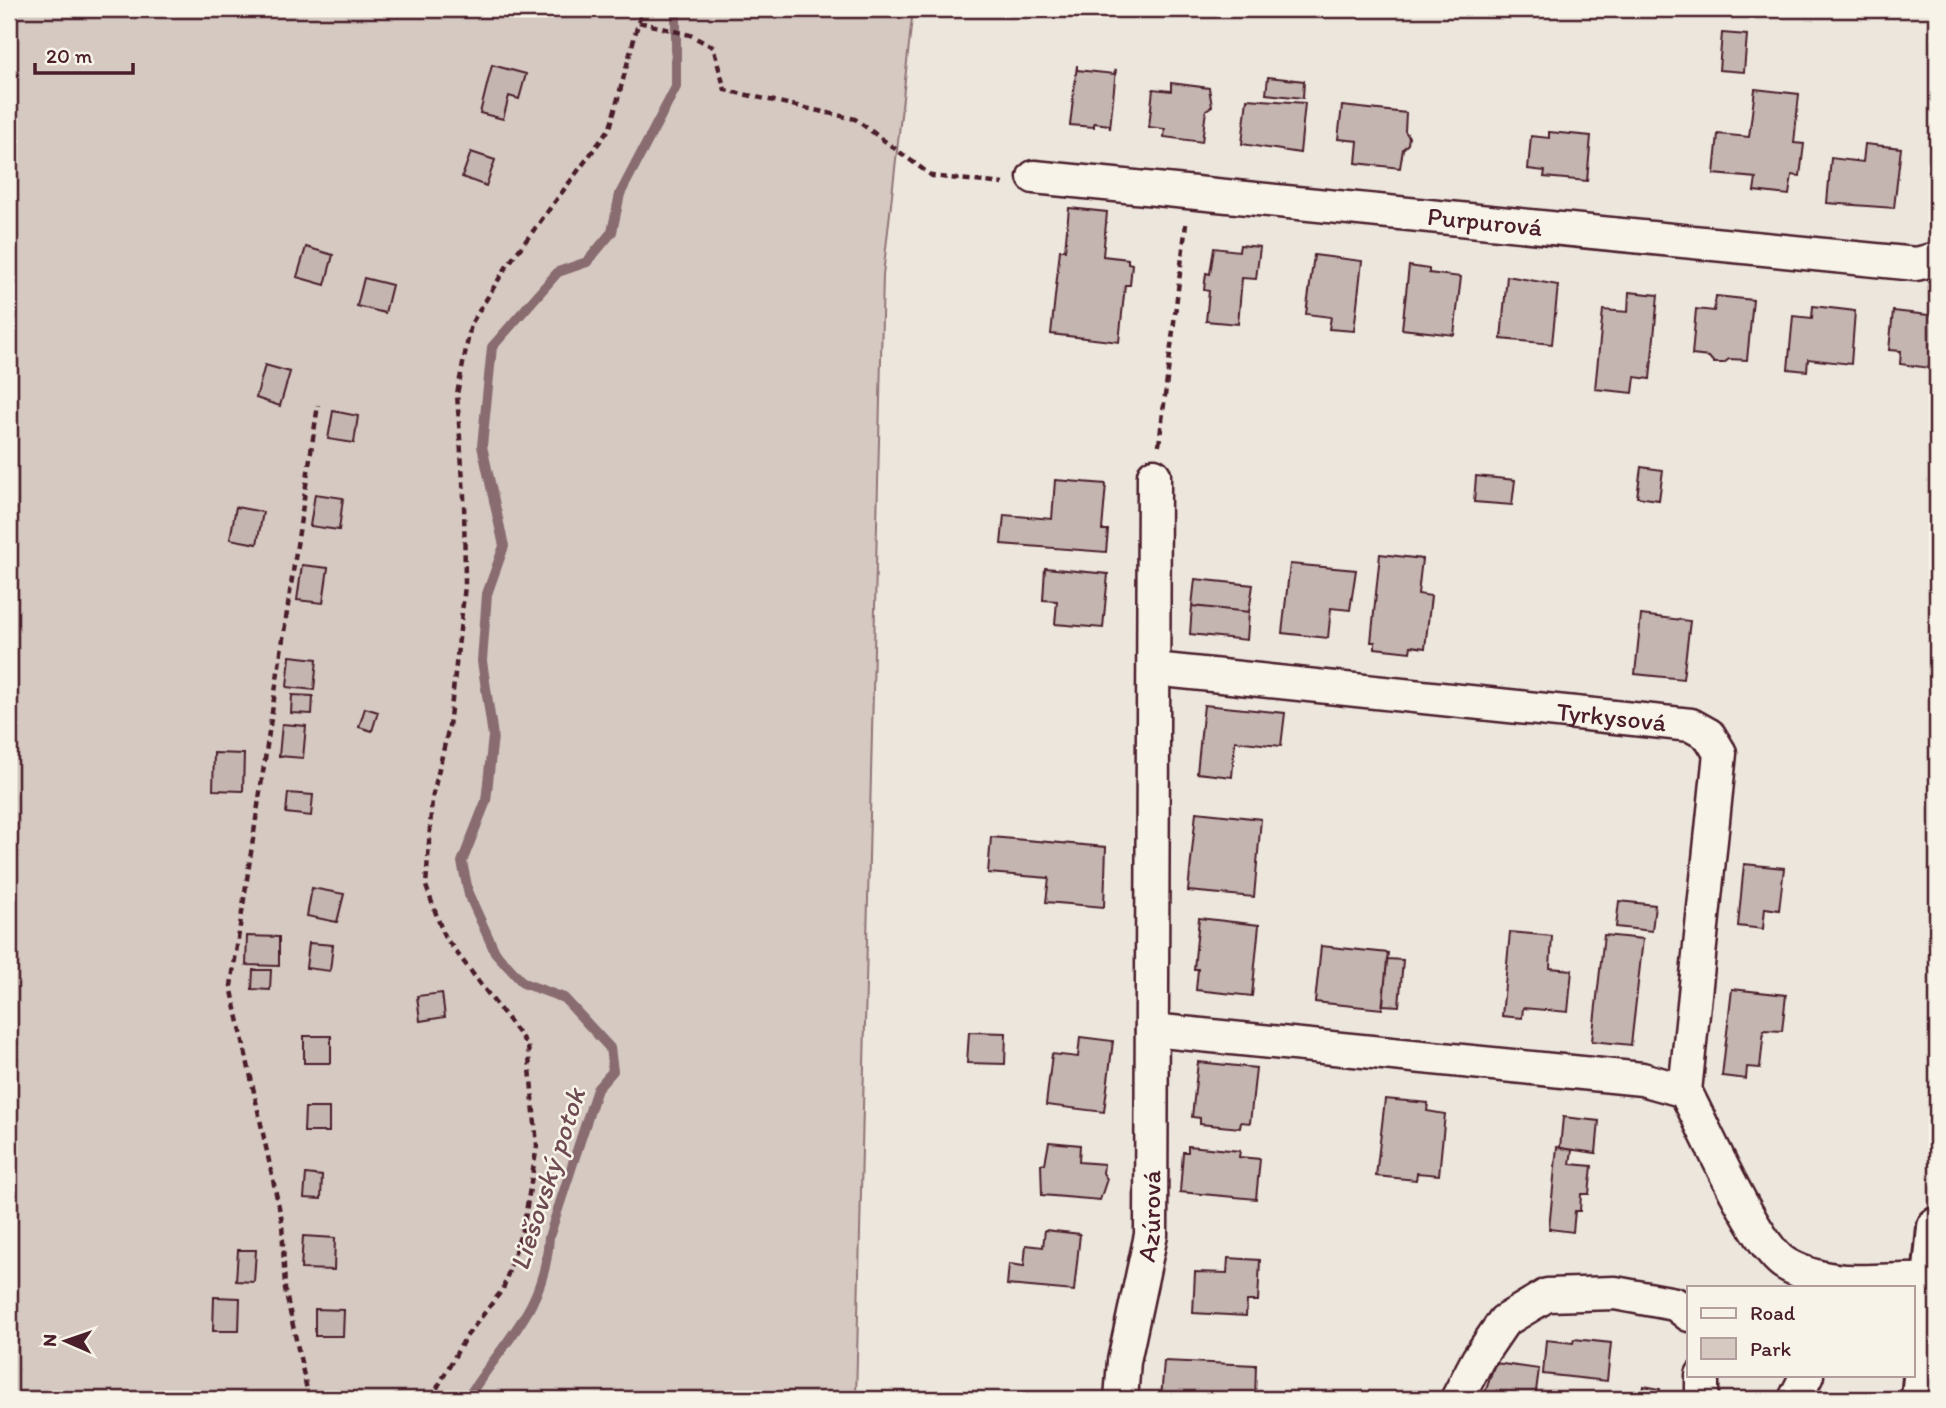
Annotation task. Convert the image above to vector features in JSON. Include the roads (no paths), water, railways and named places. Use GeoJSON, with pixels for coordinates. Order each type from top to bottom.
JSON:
{"type":"FeatureCollection","features":[{"type":"Feature","properties":{"kind":"street","name":"Purpurová"},"geometry":{"type":"LineString","coordinates":[[1034,177],[1916,264],[1937,259]]}},
{"type":"Feature","properties":{"kind":"street"},"geometry":{"type":"LineString","coordinates":[[1154,475],[1152,1030],[1642,1079],[1685,1091],[1760,1238],[1783,1263],[1818,1277],[1857,1285],[1899,1278],[1932,1280]]}},
{"type":"Feature","properties":{"kind":"street","name":"Tyrkysová"},"geometry":{"type":"LineString","coordinates":[[1154,669],[1691,725],[1709,735],[1720,753],[1685,1091]]}},
{"type":"Feature","properties":{"kind":"street","name":"Azúrová"},"geometry":{"type":"LineString","coordinates":[[1121,1399],[1124,1361],[1151,1235],[1152,1030]]}},
{"type":"Feature","properties":{"kind":"street"},"geometry":{"type":"LineString","coordinates":[[1921,1399],[1937,1227]]}},
{"type":"Feature","properties":{"kind":"street"},"geometry":{"type":"LineString","coordinates":[[1457,1399],[1478,1359],[1504,1321],[1547,1295],[1615,1293],[1675,1304],[1687,1313]]}},
{"type":"Feature","properties":{"kind":"street"},"geometry":{"type":"LineString","coordinates":[[1702,1376],[1702,1399]]}},
{"type":"Feature","properties":{"kind":"street"},"geometry":{"type":"LineString","coordinates":[[1795,1399],[1806,1376]]}},
{"type":"Feature","properties":{"kind":"waterway","name":"Liešovský potok"},"geometry":{"type":"LineString","coordinates":[[467,1399],[520,1324],[540,1285],[549,1237],[597,1089],[613,1071],[610,1048],[564,998],[523,983],[495,952],[469,895],[462,862],[486,801],[493,736],[482,661],[487,594],[504,546],[482,446],[492,347],[558,272],[587,262],[612,232],[620,194],[676,87],[676,9]]}}]}
